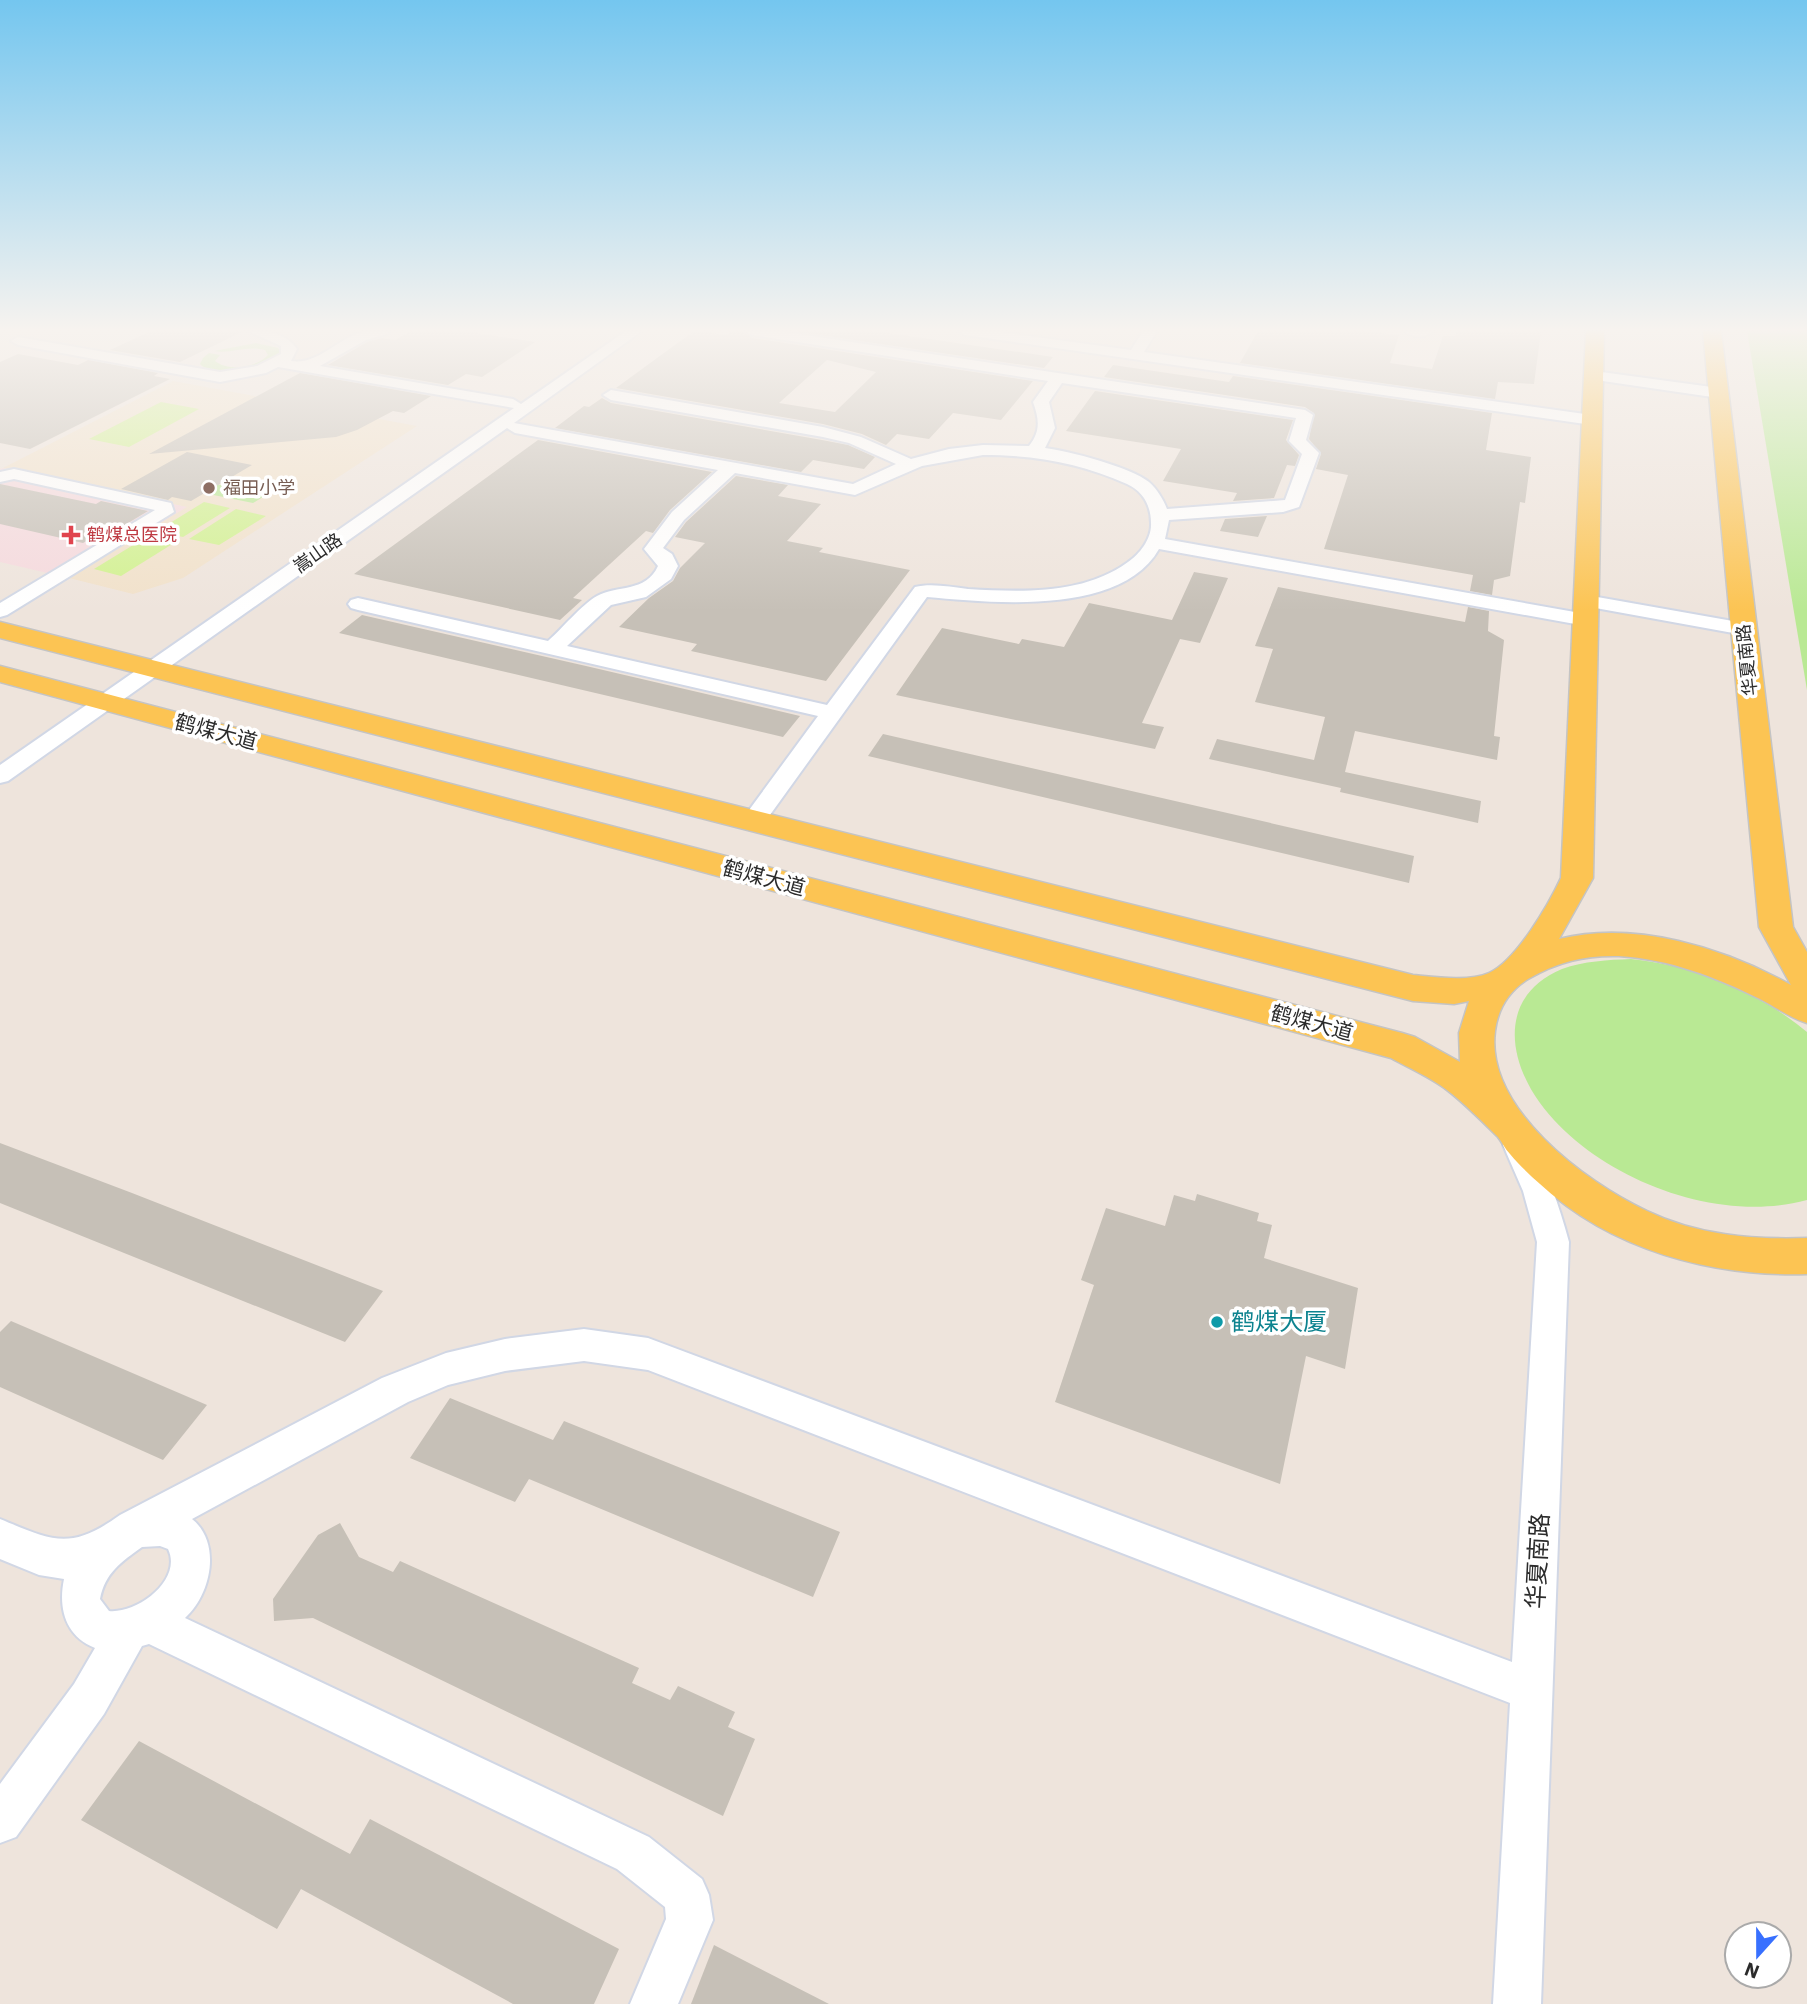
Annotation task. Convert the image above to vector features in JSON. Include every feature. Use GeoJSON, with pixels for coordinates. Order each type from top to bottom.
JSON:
{"type":"FeatureCollection","features":[{"type":"Feature","properties":{"kind":"main road"},"geometry":{"type":"LineString","coordinates":[[1507,976],[1549,933],[1563,911],[1577,878],[1592,425]]}},
{"type":"Feature","properties":{"kind":"main road","name":"华夏南路"},"geometry":{"type":"LineString","coordinates":[[1722,425],[1776,927],[1807,982]]}},
{"type":"Feature","properties":{"kind":"main road"},"geometry":{"type":"LineString","coordinates":[[0,630],[1413,988],[1454,991],[1507,976],[1537,958],[1562,950],[1621,946],[1653,949],[1720,966],[1754,979],[1807,1010]]}},
{"type":"Feature","properties":{"kind":"main road","name":"鹤煤大道"},"geometry":{"type":"LineString","coordinates":[[0,674],[1402,1047],[1459,1079],[1551,1170],[1579,1192],[1645,1229],[1718,1252],[1754,1257],[1807,1256]]}},
{"type":"Feature","properties":{"kind":"main road","name":"鹤煤大道"},"geometry":{"type":"LineString","coordinates":[[1507,976],[1482,1012],[1476,1045],[1480,1070],[1508,1125]]}},
{"type":"Feature","properties":{"kind":"street","name":"嵩山路"},"geometry":{"type":"LineString","coordinates":[[153,669],[485,425]]}},
{"type":"Feature","properties":{"kind":"street","name":"嵩山路"},"geometry":{"type":"LineString","coordinates":[[0,758],[153,669],[502,425]]}},
{"type":"Feature","properties":{"kind":"street"},"geometry":{"type":"LineString","coordinates":[[153,669],[520,425]]}},
{"type":"Feature","properties":{"kind":"street"},"geometry":{"type":"LineString","coordinates":[[780,425],[855,440],[907,463]]}},
{"type":"Feature","properties":{"kind":"street"},"geometry":{"type":"LineString","coordinates":[[1033,452],[1045,438],[1049,425]]}},
{"type":"Feature","properties":{"kind":"street"},"geometry":{"type":"LineString","coordinates":[[1160,515],[1283,507],[1293,503],[1311,453],[1297,440],[1302,425]]}},
{"type":"Feature","properties":{"kind":"street"},"geometry":{"type":"LineString","coordinates":[[515,428],[855,489],[907,463],[944,454],[998,449],[1033,452],[1091,462],[1143,486],[1158,508],[1161,526],[1156,543],[1136,566],[1106,582],[1071,592],[1027,597],[922,591],[753,821]]}},
{"type":"Feature","properties":{"kind":"street"},"geometry":{"type":"LineString","coordinates":[[552,649],[604,600],[639,593],[664,575],[668,566],[665,558],[653,550],[678,516],[732,467]]}},
{"type":"Feature","properties":{"kind":"street"},"geometry":{"type":"LineString","coordinates":[[0,477],[14,474],[165,507],[166,512],[0,611]]}},
{"type":"Feature","properties":{"kind":"street"},"geometry":{"type":"LineString","coordinates":[[1156,543],[1586,610],[1744,629]]}},
{"type":"Feature","properties":{"kind":"street"},"geometry":{"type":"LineString","coordinates":[[358,604],[832,713]]}},
{"type":"Feature","properties":{"kind":"street","name":"嵩山路"},"geometry":{"type":"LineString","coordinates":[[0,776],[97,700]]}},
{"type":"Feature","properties":{"kind":"street","name":"华夏南路"},"geometry":{"type":"LineString","coordinates":[[1508,1125],[1539,1191],[1553,1242],[1517,2004]]}},
{"type":"Feature","properties":{"kind":"street"},"geometry":{"type":"LineString","coordinates":[[0,1539],[32,1555],[61,1561],[78,1559],[395,1390],[446,1369],[505,1355],[584,1345],[648,1354],[1532,1690]]}},
{"type":"Feature","properties":{"kind":"street"},"geometry":{"type":"LineString","coordinates":[[0,1821],[138,1627],[180,1594],[189,1577],[192,1559],[189,1544],[181,1533],[160,1525],[118,1540],[82,1581],[80,1612],[88,1624],[99,1631],[115,1634],[138,1627],[633,1853],[686,1895],[690,1920],[654,2004]]}},
{"type":"Feature","properties":{"kind":"shaded area","name":"福田小学"},"geometry":{"type":"Polygon","coordinates":[[[88,425],[417,426],[183,578],[133,594],[69,578],[186,507],[3,468],[88,425]]]}},
{"type":"Feature","properties":{"kind":"shaded area","name":"鹤煤总医院"},"geometry":{"type":"Polygon","coordinates":[[[0,469],[187,507],[69,578],[0,562],[0,469]]]}},
{"type":"Feature","properties":{"kind":"green space"},"geometry":{"type":"Polygon","coordinates":[[[117,425],[170,425],[129,447],[89,439],[117,425]]]}},
{"type":"Feature","properties":{"kind":"green space"},"geometry":{"type":"Polygon","coordinates":[[[1763,425],[1807,425],[1807,690],[1763,425]]]}},
{"type":"Feature","properties":{"kind":"green space"},"geometry":{"type":"Polygon","coordinates":[[[193,479],[266,495],[253,503],[179,488],[193,479]]]}},
{"type":"Feature","properties":{"kind":"green space"},"geometry":{"type":"Polygon","coordinates":[[[204,502],[230,508],[183,537],[157,531],[204,502]]]}},
{"type":"Feature","properties":{"kind":"green space"},"geometry":{"type":"Polygon","coordinates":[[[236,509],[266,516],[219,545],[189,539],[236,509]]]}},
{"type":"Feature","properties":{"kind":"green space"},"geometry":{"type":"Polygon","coordinates":[[[148,536],[174,543],[121,576],[94,569],[148,536]]]}},
{"type":"Feature","properties":{"kind":"green space"},"geometry":{"type":"Polygon","coordinates":[[[1631,959],[1679,967],[1724,982],[1767,1004],[1807,1032],[1807,1200],[1772,1206],[1735,1206],[1697,1200],[1660,1189],[1625,1173],[1592,1153],[1564,1130],[1540,1103],[1520,1066],[1516,1047],[1515,1028],[1519,1010],[1528,994],[1542,980],[1570,966],[1631,959]]]}},
{"type":"Feature","properties":{"kind":"building"},"geometry":{"type":"Polygon","coordinates":[[[0,425],[79,425],[30,449],[0,443],[0,425]]]}},
{"type":"Feature","properties":{"kind":"building"},"geometry":{"type":"Polygon","coordinates":[[[204,425],[367,425],[336,437],[149,454],[204,425]]]}},
{"type":"Feature","properties":{"kind":"building"},"geometry":{"type":"Polygon","coordinates":[[[560,425],[732,425],[848,445],[875,457],[864,469],[813,460],[801,472],[555,428],[560,425]]]}},
{"type":"Feature","properties":{"kind":"building"},"geometry":{"type":"Polygon","coordinates":[[[825,425],[942,425],[929,439],[897,434],[886,445],[862,434],[825,425]]]}},
{"type":"Feature","properties":{"kind":"building"},"geometry":{"type":"Polygon","coordinates":[[[1071,425],[1291,425],[1286,440],[1299,455],[1295,466],[1287,465],[1274,498],[1233,501],[1237,493],[1163,481],[1181,449],[1066,431],[1071,425]]]}},
{"type":"Feature","properties":{"kind":"building"},"geometry":{"type":"Polygon","coordinates":[[[1312,425],[1490,425],[1486,450],[1531,457],[1525,503],[1520,502],[1510,576],[1494,580],[1492,595],[1470,591],[1473,575],[1324,549],[1348,475],[1316,469],[1321,454],[1309,439],[1312,425]]]}},
{"type":"Feature","properties":{"kind":"building"},"geometry":{"type":"Polygon","coordinates":[[[538,440],[712,472],[670,510],[653,533],[646,531],[573,598],[582,600],[560,620],[354,574],[538,440]]]}},
{"type":"Feature","properties":{"kind":"building"},"geometry":{"type":"Polygon","coordinates":[[[187,452],[252,465],[191,501],[172,497],[168,500],[121,489],[187,452]]]}},
{"type":"Feature","properties":{"kind":"building"},"geometry":{"type":"Polygon","coordinates":[[[736,476],[788,485],[778,496],[821,504],[787,541],[823,548],[819,552],[910,570],[826,681],[691,651],[697,644],[619,627],[649,598],[673,581],[680,568],[705,543],[675,537],[686,522],[736,476]]]}},
{"type":"Feature","properties":{"kind":"building"},"geometry":{"type":"Polygon","coordinates":[[[0,484],[96,504],[101,501],[148,511],[105,537],[97,535],[83,543],[0,524],[0,484]]]}},
{"type":"Feature","properties":{"kind":"building"},"geometry":{"type":"Polygon","coordinates":[[[1267,516],[1258,537],[1220,531],[1225,519],[1267,516]]]}},
{"type":"Feature","properties":{"kind":"building"},"geometry":{"type":"Polygon","coordinates":[[[1194,572],[1228,578],[1200,643],[1180,639],[1142,723],[1164,727],[1155,749],[896,695],[942,628],[1019,644],[1022,639],[1064,647],[1089,603],[1172,620],[1194,572]]]}},
{"type":"Feature","properties":{"kind":"building"},"geometry":{"type":"Polygon","coordinates":[[[1278,587],[1465,622],[1468,607],[1489,611],[1488,631],[1504,640],[1494,736],[1500,737],[1497,760],[1355,731],[1345,772],[1481,801],[1478,823],[1340,792],[1341,788],[1209,759],[1217,739],[1314,760],[1325,717],[1255,702],[1273,649],[1255,646],[1278,587]]]}},
{"type":"Feature","properties":{"kind":"building"},"geometry":{"type":"Polygon","coordinates":[[[362,615],[800,716],[783,737],[339,633],[362,615]]]}},
{"type":"Feature","properties":{"kind":"building"},"geometry":{"type":"Polygon","coordinates":[[[883,734],[1414,856],[1409,883],[868,756],[883,734]]]}},
{"type":"Feature","properties":{"kind":"building"},"geometry":{"type":"Polygon","coordinates":[[[0,1143],[383,1291],[345,1342],[0,1203],[0,1143]]]}},
{"type":"Feature","properties":{"kind":"building","name":"鹤煤大厦"},"geometry":{"type":"Polygon","coordinates":[[[1197,1194],[1259,1213],[1257,1221],[1272,1225],[1264,1258],[1358,1288],[1345,1369],[1306,1356],[1280,1484],[1055,1402],[1094,1285],[1081,1280],[1106,1208],[1165,1226],[1174,1195],[1195,1201],[1197,1194]]]}},
{"type":"Feature","properties":{"kind":"building"},"geometry":{"type":"Polygon","coordinates":[[[11,1321],[207,1405],[163,1460],[0,1387],[0,1332],[11,1321]]]}},
{"type":"Feature","properties":{"kind":"building"},"geometry":{"type":"Polygon","coordinates":[[[450,1398],[553,1440],[564,1421],[840,1532],[813,1597],[529,1479],[515,1502],[410,1458],[450,1398]]]}},
{"type":"Feature","properties":{"kind":"building"},"geometry":{"type":"Polygon","coordinates":[[[340,1523],[359,1557],[393,1572],[400,1561],[639,1668],[632,1683],[670,1700],[678,1686],[735,1712],[728,1727],[755,1739],[723,1816],[313,1618],[274,1621],[273,1599],[318,1535],[340,1523]]]}},
{"type":"Feature","properties":{"kind":"building"},"geometry":{"type":"Polygon","coordinates":[[[139,1741],[350,1854],[370,1819],[619,1949],[594,2004],[513,2004],[301,1889],[277,1929],[81,1820],[139,1741]]]}},
{"type":"Feature","properties":{"kind":"building"},"geometry":{"type":"Polygon","coordinates":[[[714,1945],[829,2004],[691,2004],[714,1945]]]}},
{"type":"Feature","properties":{"kind":"place","name":"福田小学"},"geometry":{"type":"Point","coordinates":[209,488]}},
{"type":"Feature","properties":{"kind":"place","name":"鹤煤总医院"},"geometry":{"type":"Point","coordinates":[71,535]}},
{"type":"Feature","properties":{"kind":"place","name":"鹤煤大厦"},"geometry":{"type":"Point","coordinates":[1217,1322]}}]}
